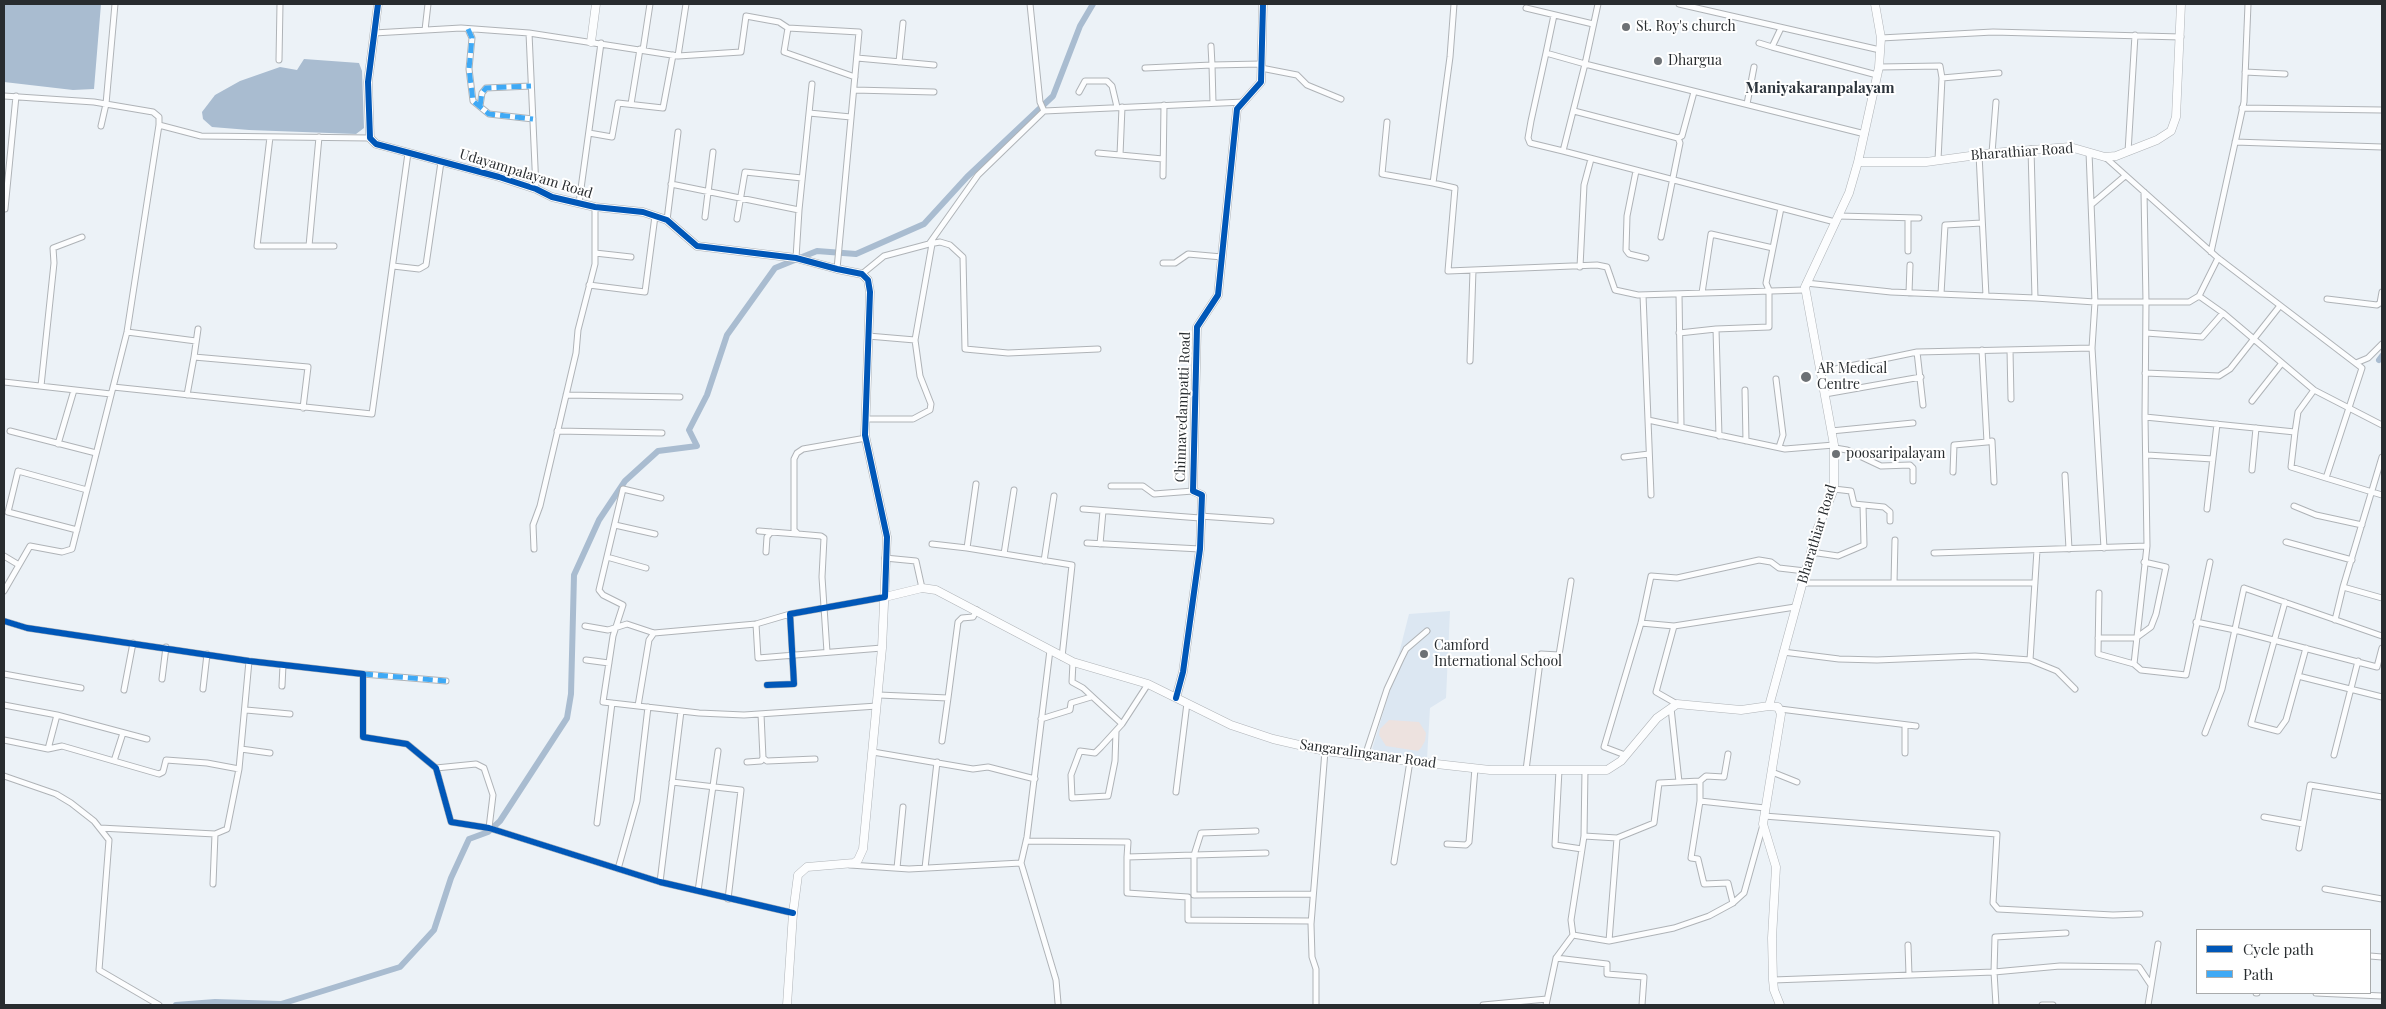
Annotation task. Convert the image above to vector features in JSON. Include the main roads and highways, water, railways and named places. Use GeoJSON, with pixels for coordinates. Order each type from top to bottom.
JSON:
{"type":"FeatureCollection","features":[{"type":"Feature","properties":{"kind":"main road","name":"Udayampalayam Road"},"geometry":{"type":"LineString","coordinates":[[378,4],[368,82],[370,138],[376,144],[536,189],[552,197],[595,207],[643,212],[667,220],[697,246],[796,258],[862,274],[868,280],[870,292],[866,438],[887,537],[884,597]]}},
{"type":"Feature","properties":{"kind":"main road"},"geometry":{"type":"LineString","coordinates":[[591,42],[596,4]]}},
{"type":"Feature","properties":{"kind":"main road","name":"Chinnavedampatti Road"},"geometry":{"type":"LineString","coordinates":[[1176,698],[1183,672],[1200,549],[1202,496],[1193,491],[1197,328],[1218,295],[1237,109],[1261,82],[1263,4]]}},
{"type":"Feature","properties":{"kind":"main road"},"geometry":{"type":"LineString","coordinates":[[1858,162],[1878,71],[1880,38],[1875,4]]}},
{"type":"Feature","properties":{"kind":"main road","name":"Bharathiar Road"},"geometry":{"type":"LineString","coordinates":[[1769,706],[1810,552],[1834,489],[1834,447],[1826,394],[1805,286],[1849,193],[1858,162],[1938,160],[1980,154],[2070,147],[2106,157],[2128,152],[2157,140],[2174,125],[2181,4]]}},
{"type":"Feature","properties":{"kind":"main road","name":"Sangaralinganar Road"},"geometry":{"type":"LineString","coordinates":[[884,597],[922,588],[936,590],[1073,662],[1148,684],[1231,724],[1273,739],[1325,751],[1365,756],[1475,768],[1607,770],[1625,755],[1657,718],[1674,705],[1741,710],[1769,706]]}},
{"type":"Feature","properties":{"kind":"main road"},"geometry":{"type":"LineString","coordinates":[[787,1005],[796,882],[802,870],[814,866],[847,865],[858,860],[863,849],[879,695],[884,597]]}},
{"type":"Feature","properties":{"kind":"main road"},"geometry":{"type":"LineString","coordinates":[[1769,706],[1780,709],[1772,772],[1763,820],[1776,867],[1772,938],[1773,980],[1774,990],[1780,1005]]}},
{"type":"Feature","properties":{"kind":"water"},"geometry":{"type":"Polygon","coordinates":[[[4,4],[101,4],[94,89],[73,90],[4,82],[4,4]]]}},
{"type":"Feature","properties":{"kind":"water"},"geometry":{"type":"Polygon","coordinates":[[[304,59],[359,63],[362,71],[364,128],[356,134],[249,130],[212,127],[203,119],[202,112],[215,95],[240,81],[280,67],[297,70],[304,59]]]}},
{"type":"Feature","properties":{"kind":"waterway"},"geometry":{"type":"LineString","coordinates":[[176,1005],[215,1002],[281,1004],[400,967],[434,930],[451,878],[469,839],[488,832],[500,821],[567,718],[571,694],[574,575],[599,520],[625,481],[658,451],[697,446],[689,430],[707,395],[727,335],[775,268],[817,251],[856,254],[924,224],[967,177],[1053,96],[1080,26],[1093,4]]}},
{"type":"Feature","properties":{"kind":"waterway"},"geometry":{"type":"LineString","coordinates":[[2379,360],[2382,356]]}},
{"type":"Feature","properties":{"kind":"place","name":"St. Roy's church"},"geometry":{"type":"Point","coordinates":[1626,27]}},
{"type":"Feature","properties":{"kind":"place","name":"Dhargua"},"geometry":{"type":"Point","coordinates":[1658,61]}},
{"type":"Feature","properties":{"kind":"place","name":"AR Medical Centre"},"geometry":{"type":"Point","coordinates":[1806,377]}},
{"type":"Feature","properties":{"kind":"place","name":"poosaripalayam"},"geometry":{"type":"Point","coordinates":[1836,454]}},
{"type":"Feature","properties":{"kind":"place","name":"Camford International School"},"geometry":{"type":"Point","coordinates":[1424,654]}},
{"type":"Feature","properties":{"kind":"district","name":"Maniyakaranpalayam"},"geometry":{"type":"Point","coordinates":[1820,88]}}]}
